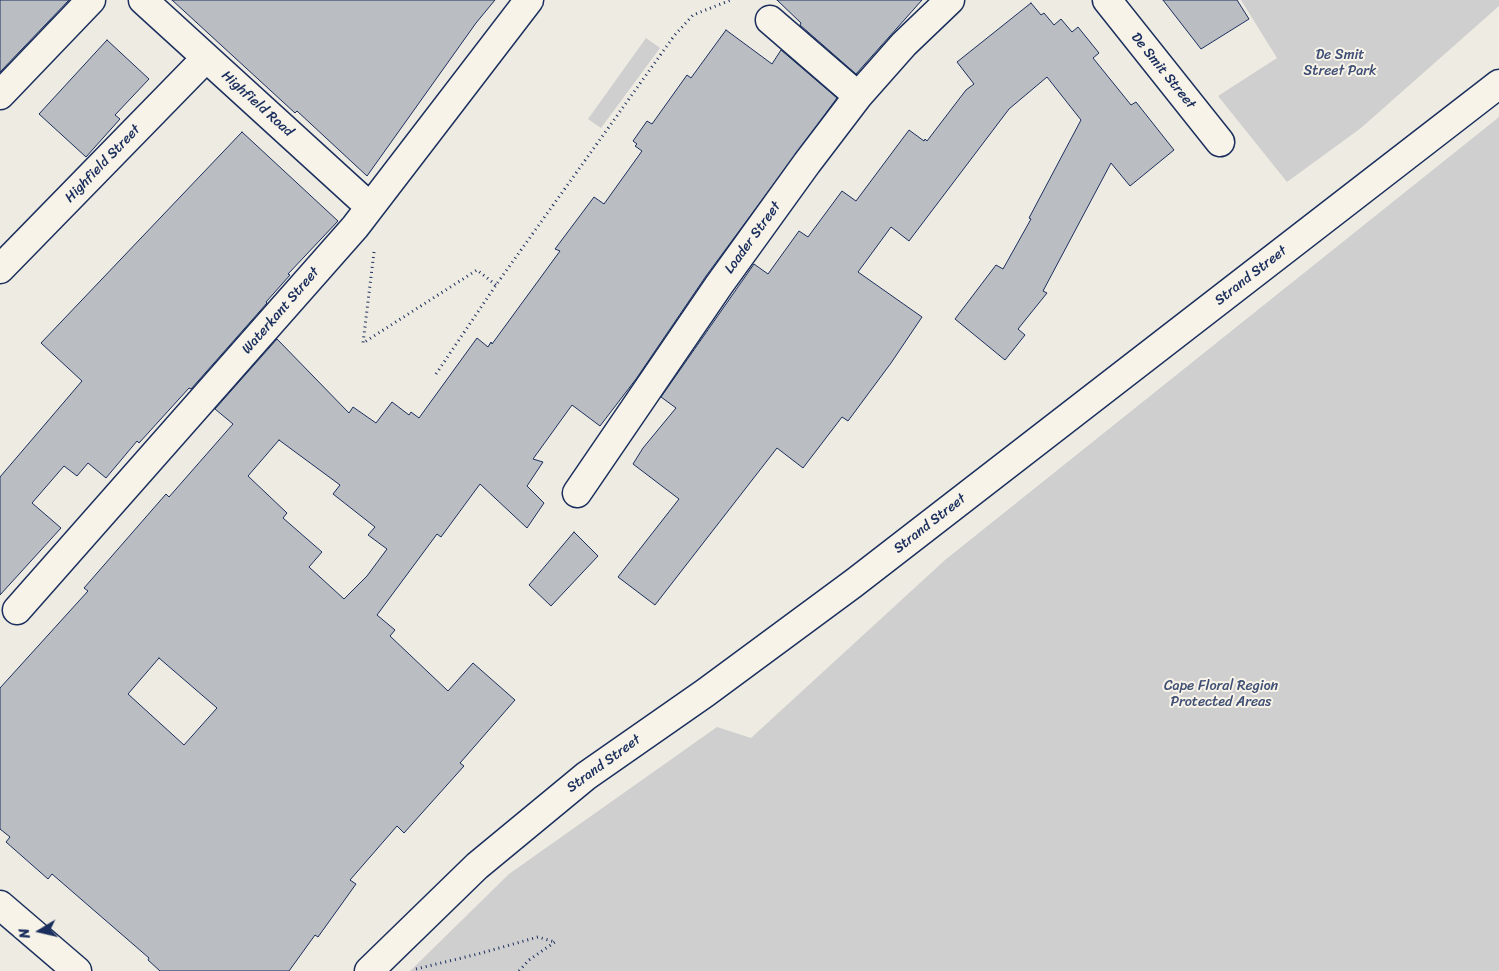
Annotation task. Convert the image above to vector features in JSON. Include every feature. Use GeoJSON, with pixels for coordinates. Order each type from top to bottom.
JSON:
{"type":"FeatureCollection","features":[{"type":"Feature","properties":{"kind":"street"},"geometry":{"type":"LineString","coordinates":[[0,94],[91,0]]}},
{"type":"Feature","properties":{"kind":"street","name":"Highfield Road"},"geometry":{"type":"LineString","coordinates":[[143,0],[370,207]]}},
{"type":"Feature","properties":{"kind":"street","name":"Waterkant Street"},"geometry":{"type":"LineString","coordinates":[[17,610],[355,227],[529,0]]}},
{"type":"Feature","properties":{"kind":"street","name":"Loader Street"},"geometry":{"type":"LineString","coordinates":[[577,493],[719,285],[807,163],[858,96],[904,44],[950,0]]}},
{"type":"Feature","properties":{"kind":"street","name":"De Smit Street"},"geometry":{"type":"LineString","coordinates":[[1107,0],[1220,142]]}},
{"type":"Feature","properties":{"kind":"street"},"geometry":{"type":"LineString","coordinates":[[770,20],[858,96]]}},
{"type":"Feature","properties":{"kind":"street","name":"Highfield Street"},"geometry":{"type":"LineString","coordinates":[[0,269],[206,58]]}},
{"type":"Feature","properties":{"kind":"street","name":"Strand Street"},"geometry":{"type":"LineString","coordinates":[[369,971],[477,866],[586,776],[704,693],[854,583],[1499,84]]}},
{"type":"Feature","properties":{"kind":"street"},"geometry":{"type":"LineString","coordinates":[[0,905],[77,971]]}},
{"type":"Feature","properties":{"kind":"path"},"geometry":{"type":"LineString","coordinates":[[436,374],[496,285],[682,25],[693,15],[731,0]]}},
{"type":"Feature","properties":{"kind":"path"},"geometry":{"type":"LineString","coordinates":[[374,249],[363,343],[476,270],[496,285]]}},
{"type":"Feature","properties":{"kind":"path"},"geometry":{"type":"LineString","coordinates":[[390,949],[412,969],[478,954],[538,937],[555,942],[529,960],[519,971]]}},
{"type":"Feature","properties":{"kind":"green space","name":"De Smit Street Park"},"geometry":{"type":"Polygon","coordinates":[[[1241,0],[1499,0],[1499,6],[1361,128],[1287,182],[1218,96],[1277,58],[1241,0]]]}},
{"type":"Feature","properties":{"kind":"green space"},"geometry":{"type":"Polygon","coordinates":[[[646,38],[660,48],[601,128],[588,119],[646,38]]]}},
{"type":"Feature","properties":{"kind":"green space","name":"Cape Floral Region Protected Areas"},"geometry":{"type":"Polygon","coordinates":[[[1499,117],[1499,971],[410,971],[509,874],[717,727],[751,738],[945,560],[1499,117]]]}},
{"type":"Feature","properties":{"kind":"building"},"geometry":{"type":"Polygon","coordinates":[[[0,0],[69,0],[0,72],[0,0]]]}},
{"type":"Feature","properties":{"kind":"building"},"geometry":{"type":"Polygon","coordinates":[[[172,0],[495,0],[476,23],[367,176],[172,0]]]}},
{"type":"Feature","properties":{"kind":"building"},"geometry":{"type":"Polygon","coordinates":[[[777,0],[922,0],[856,74],[800,25],[801,23],[777,0]]]}},
{"type":"Feature","properties":{"kind":"building"},"geometry":{"type":"Polygon","coordinates":[[[1163,0],[1237,0],[1249,19],[1201,49],[1163,0]]]}},
{"type":"Feature","properties":{"kind":"building"},"geometry":{"type":"Polygon","coordinates":[[[1031,3],[1041,15],[1044,13],[1054,25],[1061,19],[1072,32],[1078,27],[1099,53],[1093,58],[1131,105],[1136,102],[1174,150],[1130,186],[1111,163],[1043,291],[1047,293],[1018,329],[1025,335],[1005,360],[955,319],[996,265],[1003,269],[1031,219],[1029,218],[1081,120],[1047,77],[1009,109],[909,241],[891,227],[858,272],[922,317],[891,363],[848,421],[842,417],[803,468],[777,448],[655,605],[618,577],[679,499],[633,464],[643,448],[676,408],[661,397],[754,264],[768,274],[799,231],[808,237],[842,191],[856,201],[909,130],[924,141],[925,139],[927,141],[966,90],[974,84],[957,62],[1031,3]]]}},
{"type":"Feature","properties":{"kind":"building"},"geometry":{"type":"Polygon","coordinates":[[[726,30],[772,64],[781,50],[837,98],[706,276],[636,379],[600,426],[572,405],[533,459],[543,462],[527,486],[544,503],[527,528],[480,484],[441,537],[437,534],[377,615],[395,630],[390,636],[448,691],[473,663],[515,700],[460,763],[464,766],[404,833],[397,826],[350,880],[356,884],[318,937],[315,935],[289,971],[160,971],[148,960],[149,958],[52,874],[48,879],[6,842],[10,837],[0,829],[0,688],[88,591],[84,588],[166,494],[169,497],[233,424],[215,409],[277,339],[349,413],[353,407],[376,423],[392,402],[409,415],[411,412],[419,418],[477,338],[488,347],[491,342],[492,344],[560,251],[555,249],[594,197],[604,204],[642,151],[635,146],[637,144],[633,141],[647,121],[652,124],[687,75],[691,78],[726,30]],[[279,440],[248,476],[287,513],[283,518],[322,552],[309,567],[344,599],[367,576],[387,549],[368,535],[375,527],[333,494],[340,485],[279,440]],[[159,658],[128,694],[184,745],[217,708],[159,658]]]}},
{"type":"Feature","properties":{"kind":"building"},"geometry":{"type":"Polygon","coordinates":[[[107,40],[149,79],[115,115],[120,119],[86,157],[39,114],[107,40]]]}},
{"type":"Feature","properties":{"kind":"building"},"geometry":{"type":"Polygon","coordinates":[[[242,132],[338,221],[288,274],[290,275],[267,303],[191,389],[189,388],[139,443],[137,441],[106,478],[88,463],[77,476],[64,466],[32,503],[61,528],[0,595],[0,477],[82,381],[41,343],[242,132]]]}},
{"type":"Feature","properties":{"kind":"building"},"geometry":{"type":"Polygon","coordinates":[[[574,532],[598,556],[551,606],[529,585],[574,532]]]}}]}
